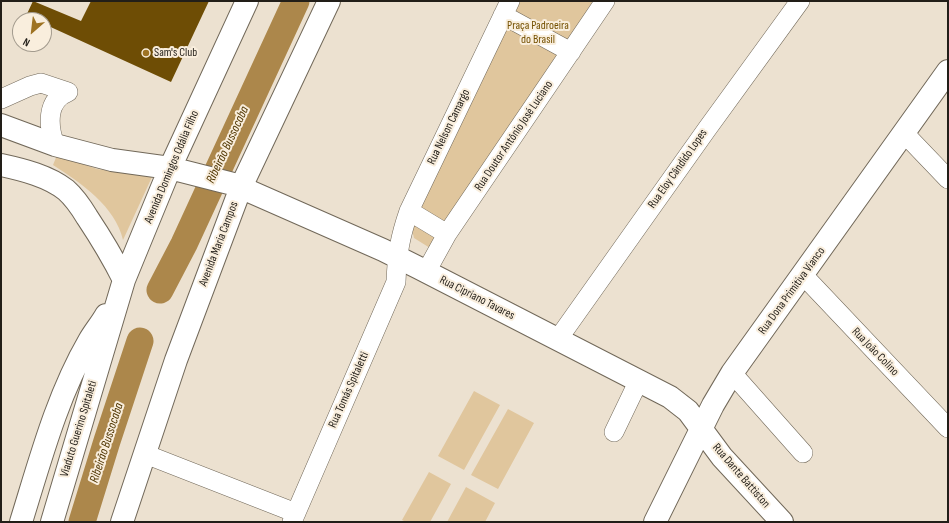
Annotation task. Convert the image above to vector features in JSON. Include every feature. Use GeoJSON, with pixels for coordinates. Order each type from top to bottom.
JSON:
{"type":"FeatureCollection","features":[{"type":"Feature","properties":{"kind":"main road","name":"Avenida Domingos Odália Filho"},"geometry":{"type":"LineString","coordinates":[[107,337],[122,287],[247,1]]}},
{"type":"Feature","properties":{"kind":"main road","name":"Avenida Maria Campos"},"geometry":{"type":"LineString","coordinates":[[122,522],[176,360],[237,186],[329,1]]}},
{"type":"Feature","properties":{"kind":"main road","name":"Rua Dona Primitiva Vianco"},"geometry":{"type":"LineString","coordinates":[[655,522],[713,405],[732,373],[948,71]]}},
{"type":"Feature","properties":{"kind":"main road","name":"Rua Cipriano Tavares"},"geometry":{"type":"LineString","coordinates":[[1,125],[55,145],[112,160],[174,170],[237,186],[397,257],[639,380],[670,397],[688,411],[702,428]]}},
{"type":"Feature","properties":{"kind":"main road"},"geometry":{"type":"LineString","coordinates":[[1,166],[25,170],[66,190],[75,199],[107,247],[122,287],[89,341],[66,389],[46,443],[21,522]]}},
{"type":"Feature","properties":{"kind":"main road","name":"Viaduto Guerino Spitaleti"},"geometry":{"type":"LineString","coordinates":[[52,522],[107,337]]}},
{"type":"Feature","properties":{"kind":"main road","name":"Rua Dante Battiston"},"geometry":{"type":"LineString","coordinates":[[702,428],[722,457],[782,522]]}},
{"type":"Feature","properties":{"kind":"main road","name":"Avenida Maria Campos"},"geometry":{"type":"LineString","coordinates":[[132,495],[134,522]]}},
{"type":"Feature","properties":{"kind":"street","name":"Rua Doutor Antônio José Luciano"},"geometry":{"type":"LineString","coordinates":[[426,272],[447,234],[605,1]]}},
{"type":"Feature","properties":{"kind":"street","name":"Rua Eloy Cândido Lopes"},"geometry":{"type":"LineString","coordinates":[[558,339],[702,135],[800,1]]}},
{"type":"Feature","properties":{"kind":"street"},"geometry":{"type":"LineString","coordinates":[[506,8],[571,52]]}},
{"type":"Feature","properties":{"kind":"street","name":"Rua Nelson Camargo"},"geometry":{"type":"LineString","coordinates":[[397,257],[401,233],[409,210],[506,8]]}},
{"type":"Feature","properties":{"kind":"street"},"geometry":{"type":"LineString","coordinates":[[1,99],[24,88],[41,83],[63,90]]}},
{"type":"Feature","properties":{"kind":"street"},"geometry":{"type":"LineString","coordinates":[[1,112],[63,90]]}},
{"type":"Feature","properties":{"kind":"street"},"geometry":{"type":"LineString","coordinates":[[55,145],[50,129],[49,119],[56,102],[63,94],[63,90]]}},
{"type":"Feature","properties":{"kind":"street"},"geometry":{"type":"LineString","coordinates":[[904,133],[948,179]]}},
{"type":"Feature","properties":{"kind":"street"},"geometry":{"type":"LineString","coordinates":[[409,210],[447,234]]}},
{"type":"Feature","properties":{"kind":"street","name":"Rua Tomás Spitaletti"},"geometry":{"type":"LineString","coordinates":[[294,518],[396,282],[397,257]]}},
{"type":"Feature","properties":{"kind":"street","name":"Rua João Colino"},"geometry":{"type":"LineString","coordinates":[[803,275],[948,428]]}},
{"type":"Feature","properties":{"kind":"street"},"geometry":{"type":"LineString","coordinates":[[732,373],[803,453]]}},
{"type":"Feature","properties":{"kind":"street"},"geometry":{"type":"LineString","coordinates":[[614,432],[639,380]]}},
{"type":"Feature","properties":{"kind":"street"},"geometry":{"type":"LineString","coordinates":[[145,454],[294,518]]}},
{"type":"Feature","properties":{"kind":"green space","name":"Praça Padroeira do Brasil"},"geometry":{"type":"Polygon","coordinates":[[[520,1],[593,1],[564,48],[430,248],[414,238],[412,230],[421,198],[520,1]]]}},
{"type":"Feature","properties":{"kind":"green space"},"geometry":{"type":"Polygon","coordinates":[[[57,155],[97,169],[152,177],[123,240],[113,216],[96,196],[53,165],[57,155]]]}},
{"type":"Feature","properties":{"kind":"green space"},"geometry":{"type":"Polygon","coordinates":[[[474,391],[500,405],[464,470],[438,456],[474,391]]]}},
{"type":"Feature","properties":{"kind":"green space"},"geometry":{"type":"Polygon","coordinates":[[[508,409],[534,423],[498,489],[471,475],[508,409]]]}},
{"type":"Feature","properties":{"kind":"green space"},"geometry":{"type":"Polygon","coordinates":[[[429,472],[451,484],[430,522],[406,522],[402,520],[429,472]]]}},
{"type":"Feature","properties":{"kind":"green space"},"geometry":{"type":"Polygon","coordinates":[[[466,487],[495,503],[485,522],[447,522],[466,487]]]}},
{"type":"Feature","properties":{"kind":"building","name":"Sam's Club"},"geometry":{"type":"Polygon","coordinates":[[[33,1],[81,21],[91,1],[209,1],[171,82],[52,28],[52,12],[28,12],[33,1]]]}},
{"type":"Feature","properties":{"kind":"waterway","name":"Ribeirão Bussocaba"},"geometry":{"type":"LineString","coordinates":[[160,290],[184,244],[296,1]]}},
{"type":"Feature","properties":{"kind":"waterway","name":"Ribeirão Bussocaba"},"geometry":{"type":"LineString","coordinates":[[82,522],[140,341]]}},
{"type":"Feature","properties":{"kind":"place","name":"Sam's Club"},"geometry":{"type":"Point","coordinates":[146,53]}}]}
